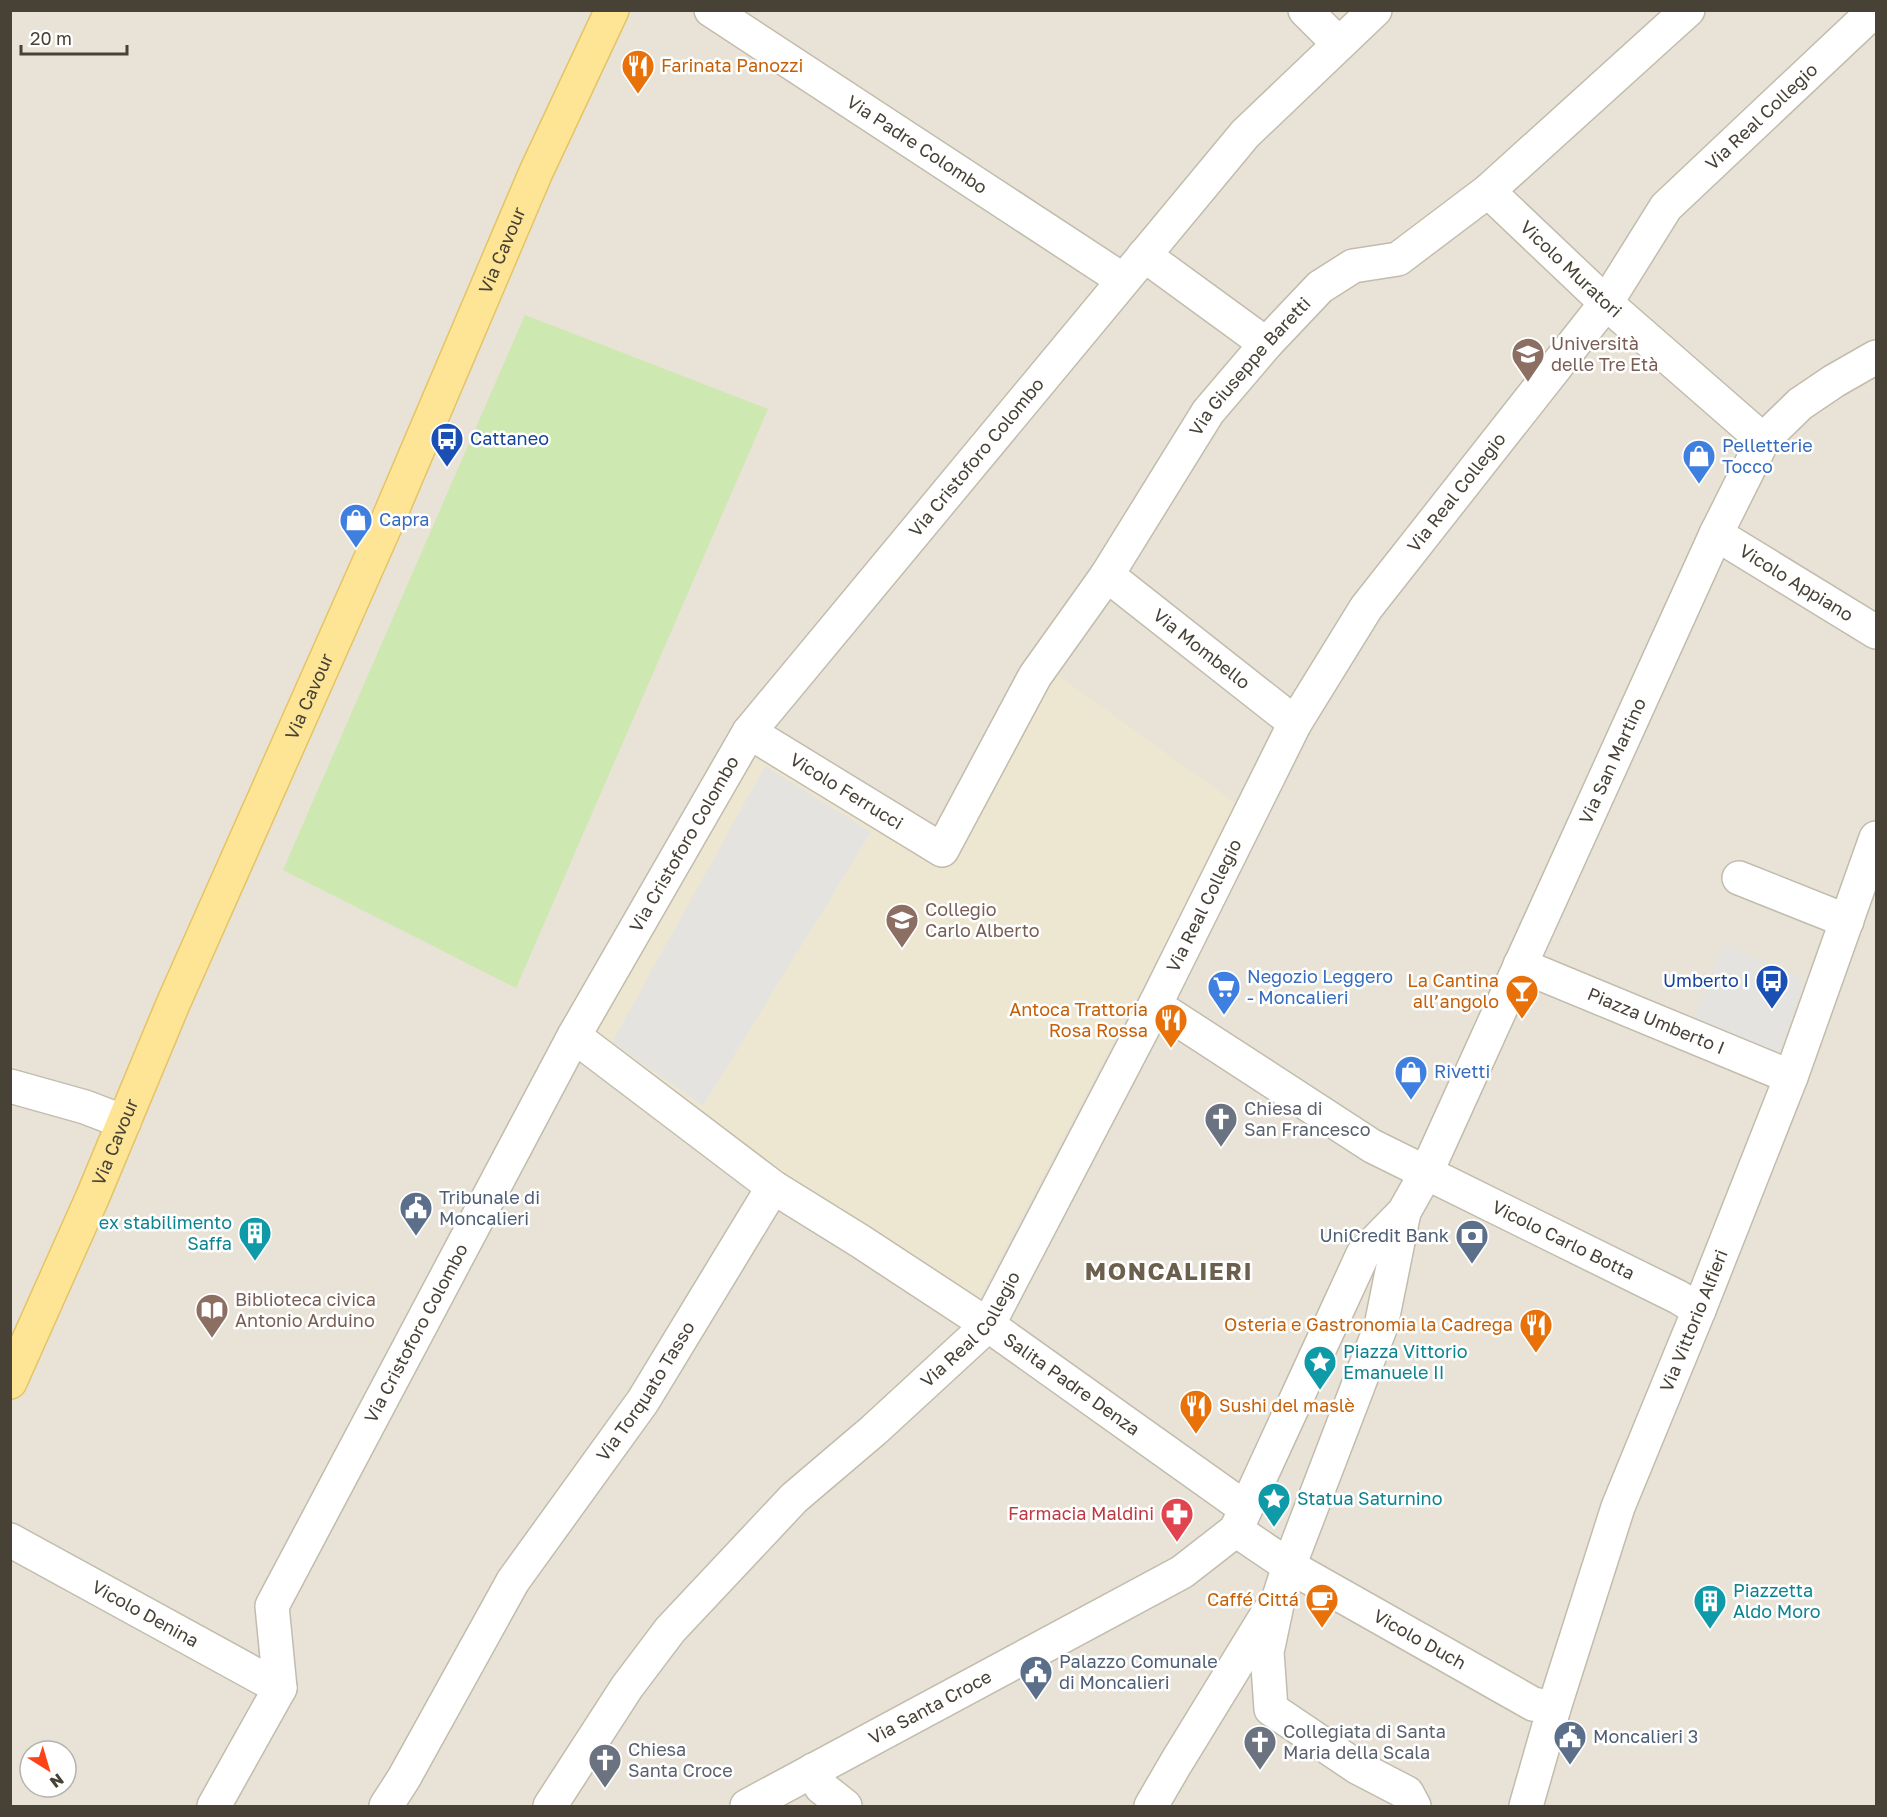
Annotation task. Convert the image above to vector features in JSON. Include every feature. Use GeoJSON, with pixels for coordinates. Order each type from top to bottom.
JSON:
{"type":"FeatureCollection","features":[{"type":"Feature","properties":{"kind":"main road","name":"Via Cavour"},"geometry":{"type":"LineString","coordinates":[[10,1382],[173,1004],[382,532],[536,172],[612,10]]}},
{"type":"Feature","properties":{"kind":"street","name":"Via Padre Colombo"},"geometry":{"type":"LineString","coordinates":[[711,10],[1123,280]]}},
{"type":"Feature","properties":{"kind":"street"},"geometry":{"type":"LineString","coordinates":[[1305,10],[1339,44]]}},
{"type":"Feature","properties":{"kind":"street","name":"Via Cristoforo Colombo"},"geometry":{"type":"LineString","coordinates":[[280,1688],[272,1606],[574,1036],[749,732],[1245,134],[1375,10]]}},
{"type":"Feature","properties":{"kind":"street","name":"Via Giuseppe Baretti"},"geometry":{"type":"LineString","coordinates":[[942,850],[1035,676],[1107,575],[1208,412],[1266,344],[1320,287],[1353,266],[1398,259],[1488,191],[1688,10]]}},
{"type":"Feature","properties":{"kind":"street","name":"Via Real Collegio"},"geometry":{"type":"LineString","coordinates":[[550,1806],[627,1687],[670,1630],[794,1498],[874,1430],[988,1325],[1155,1005],[1295,723],[1366,608],[1606,303],[1666,207],[1875,10]]}},
{"type":"Feature","properties":{"kind":"street","name":"Vicolo Muratori"},"geometry":{"type":"LineString","coordinates":[[1488,191],[1606,303],[1763,440]]}},
{"type":"Feature","properties":{"kind":"street"},"geometry":{"type":"LineString","coordinates":[[1144,255],[1266,344]]}},
{"type":"Feature","properties":{"kind":"street","name":"Via San Martino"},"geometry":{"type":"LineString","coordinates":[[1404,1212],[1426,1173],[1716,534],[1763,440],[1800,404],[1876,357]]}},
{"type":"Feature","properties":{"kind":"street","name":"Vicolo Appiano"},"geometry":{"type":"LineString","coordinates":[[1716,534],[1876,632]]}},
{"type":"Feature","properties":{"kind":"street","name":"Via Mombello"},"geometry":{"type":"LineString","coordinates":[[1107,575],[1295,723]]}},
{"type":"Feature","properties":{"kind":"street","name":"Vicolo Ferrucci"},"geometry":{"type":"LineString","coordinates":[[749,732],[942,850]]}},
{"type":"Feature","properties":{"kind":"street","name":"Via Vittorio Alfieri"},"geometry":{"type":"LineString","coordinates":[[1526,1806],[1554,1708],[1618,1507],[1791,1077],[1876,838]]}},
{"type":"Feature","properties":{"kind":"street"},"geometry":{"type":"LineString","coordinates":[[1739,878],[1847,921]]}},
{"type":"Feature","properties":{"kind":"street","name":"Piazza Umberto I"},"geometry":{"type":"LineString","coordinates":[[1520,965],[1791,1077]]}},
{"type":"Feature","properties":{"kind":"street","name":"Vicolo Carlo Botta"},"geometry":{"type":"LineString","coordinates":[[1155,1005],[1372,1146],[1678,1297],[1699,1310]]}},
{"type":"Feature","properties":{"kind":"street"},"geometry":{"type":"LineString","coordinates":[[574,1036],[773,1187]]}},
{"type":"Feature","properties":{"kind":"street"},"geometry":{"type":"LineString","coordinates":[[10,1086],[85,1107],[124,1122]]}},
{"type":"Feature","properties":{"kind":"street","name":"Salita Padre Denza"},"geometry":{"type":"LineString","coordinates":[[773,1187],[988,1325],[1241,1519]]}},
{"type":"Feature","properties":{"kind":"street","name":"Via Torquato Tasso"},"geometry":{"type":"LineString","coordinates":[[386,1806],[404,1778],[513,1581],[643,1401],[773,1187]]}},
{"type":"Feature","properties":{"kind":"street"},"geometry":{"type":"LineString","coordinates":[[1289,1566],[1241,1519],[1363,1254],[1404,1212]]}},
{"type":"Feature","properties":{"kind":"street"},"geometry":{"type":"LineString","coordinates":[[1404,1212],[1381,1326],[1289,1566],[1278,1600],[1267,1652],[1271,1709],[1358,1767],[1407,1793],[1414,1806]]}},
{"type":"Feature","properties":{"kind":"street","name":"Via Santa Croce"},"geometry":{"type":"LineString","coordinates":[[747,1806],[1182,1572],[1241,1519]]}},
{"type":"Feature","properties":{"kind":"street","name":"Vicolo Denina"},"geometry":{"type":"LineString","coordinates":[[10,1540],[280,1688]]}},
{"type":"Feature","properties":{"kind":"street","name":"Vicolo Duch"},"geometry":{"type":"LineString","coordinates":[[1289,1566],[1533,1704],[1554,1708]]}},
{"type":"Feature","properties":{"kind":"street"},"geometry":{"type":"LineString","coordinates":[[1151,1806],[1278,1600]]}},
{"type":"Feature","properties":{"kind":"street"},"geometry":{"type":"LineString","coordinates":[[214,1806],[280,1688]]}},
{"type":"Feature","properties":{"kind":"street"},"geometry":{"type":"LineString","coordinates":[[813,1770],[821,1787],[845,1806]]}},
{"type":"Feature","properties":{"kind":"shaded area"},"geometry":{"type":"Polygon","coordinates":[[[11,11],[1876,11],[1876,1806],[11,1806],[11,11]]]}},
{"type":"Feature","properties":{"kind":"shaded area","name":"Collegio Carlo Alberto"},"geometry":{"type":"Polygon","coordinates":[[[1052,671],[1238,805],[976,1304],[768,1179],[592,1042],[754,745],[942,856],[1052,671]]]}},
{"type":"Feature","properties":{"kind":"shaded area"},"geometry":{"type":"Polygon","coordinates":[[[765,766],[871,832],[703,1106],[612,1042],[765,766]]]}},
{"type":"Feature","properties":{"kind":"shaded area"},"geometry":{"type":"Polygon","coordinates":[[[1723,944],[1805,979],[1776,1061],[1692,1024],[1723,944]]]}},
{"type":"Feature","properties":{"kind":"green space"},"geometry":{"type":"Polygon","coordinates":[[[525,315],[768,409],[516,988],[283,870],[525,315]]]}},
{"type":"Feature","properties":{"kind":"place","name":"Farinata Panozzi"},"geometry":{"type":"Point","coordinates":[638,95]}},
{"type":"Feature","properties":{"kind":"place","name":"Università delle Tre Età"},"geometry":{"type":"Point","coordinates":[1528,383]}},
{"type":"Feature","properties":{"kind":"place","name":"Cattaneo"},"geometry":{"type":"Point","coordinates":[447,468]}},
{"type":"Feature","properties":{"kind":"place","name":"Pelletterie Tocco"},"geometry":{"type":"Point","coordinates":[1699,485]}},
{"type":"Feature","properties":{"kind":"place","name":"Capra"},"geometry":{"type":"Point","coordinates":[356,549]}},
{"type":"Feature","properties":{"kind":"place","name":"Collegio Carlo Alberto"},"geometry":{"type":"Point","coordinates":[902,949]}},
{"type":"Feature","properties":{"kind":"place","name":"Umberto I"},"geometry":{"type":"Point","coordinates":[1772,1010]}},
{"type":"Feature","properties":{"kind":"place","name":"Negozio Leggero - Moncalieri"},"geometry":{"type":"Point","coordinates":[1224,1016]}},
{"type":"Feature","properties":{"kind":"place","name":"La Cantina all’angolo"},"geometry":{"type":"Point","coordinates":[1522,1020]}},
{"type":"Feature","properties":{"kind":"place","name":"Antoca Trattoria Rosa Rossa"},"geometry":{"type":"Point","coordinates":[1171,1049]}},
{"type":"Feature","properties":{"kind":"place","name":"Rivetti"},"geometry":{"type":"Point","coordinates":[1411,1101]}},
{"type":"Feature","properties":{"kind":"place","name":"Chiesa di San Francesco"},"geometry":{"type":"Point","coordinates":[1221,1148]}},
{"type":"Feature","properties":{"kind":"place","name":"Tribunale di Moncalieri"},"geometry":{"type":"Point","coordinates":[416,1237]}},
{"type":"Feature","properties":{"kind":"place","name":"ex stabilimento Saffa"},"geometry":{"type":"Point","coordinates":[255,1262]}},
{"type":"Feature","properties":{"kind":"place","name":"UniCredit Bank"},"geometry":{"type":"Point","coordinates":[1472,1265]}},
{"type":"Feature","properties":{"kind":"place","name":"Biblioteca civica Antonio Arduino"},"geometry":{"type":"Point","coordinates":[212,1339]}},
{"type":"Feature","properties":{"kind":"place","name":"Osteria e Gastronomia la Cadrega"},"geometry":{"type":"Point","coordinates":[1536,1354]}},
{"type":"Feature","properties":{"kind":"place","name":"Piazza Vittorio Emanuele II"},"geometry":{"type":"Point","coordinates":[1320,1391]}},
{"type":"Feature","properties":{"kind":"place","name":"Sushi del maslè"},"geometry":{"type":"Point","coordinates":[1196,1435]}},
{"type":"Feature","properties":{"kind":"place","name":"Statua Saturnino"},"geometry":{"type":"Point","coordinates":[1274,1528]}},
{"type":"Feature","properties":{"kind":"place","name":"Farmacia Maldini"},"geometry":{"type":"Point","coordinates":[1177,1543]}},
{"type":"Feature","properties":{"kind":"place","name":"Caffé Cittá"},"geometry":{"type":"Point","coordinates":[1322,1629]}},
{"type":"Feature","properties":{"kind":"place","name":"Piazzetta Aldo Moro"},"geometry":{"type":"Point","coordinates":[1710,1630]}},
{"type":"Feature","properties":{"kind":"place","name":"Palazzo Comunale di Moncalieri"},"geometry":{"type":"Point","coordinates":[1036,1701]}},
{"type":"Feature","properties":{"kind":"place","name":"Moncalieri 3"},"geometry":{"type":"Point","coordinates":[1570,1766]}},
{"type":"Feature","properties":{"kind":"place","name":"Collegiata di Santa Maria della Scala"},"geometry":{"type":"Point","coordinates":[1260,1771]}},
{"type":"Feature","properties":{"kind":"place","name":"Chiesa Santa Croce"},"geometry":{"type":"Point","coordinates":[605,1789]}},
{"type":"Feature","properties":{"kind":"district","name":"MONCALIERI"},"geometry":{"type":"Point","coordinates":[1169,1272]}}]}
